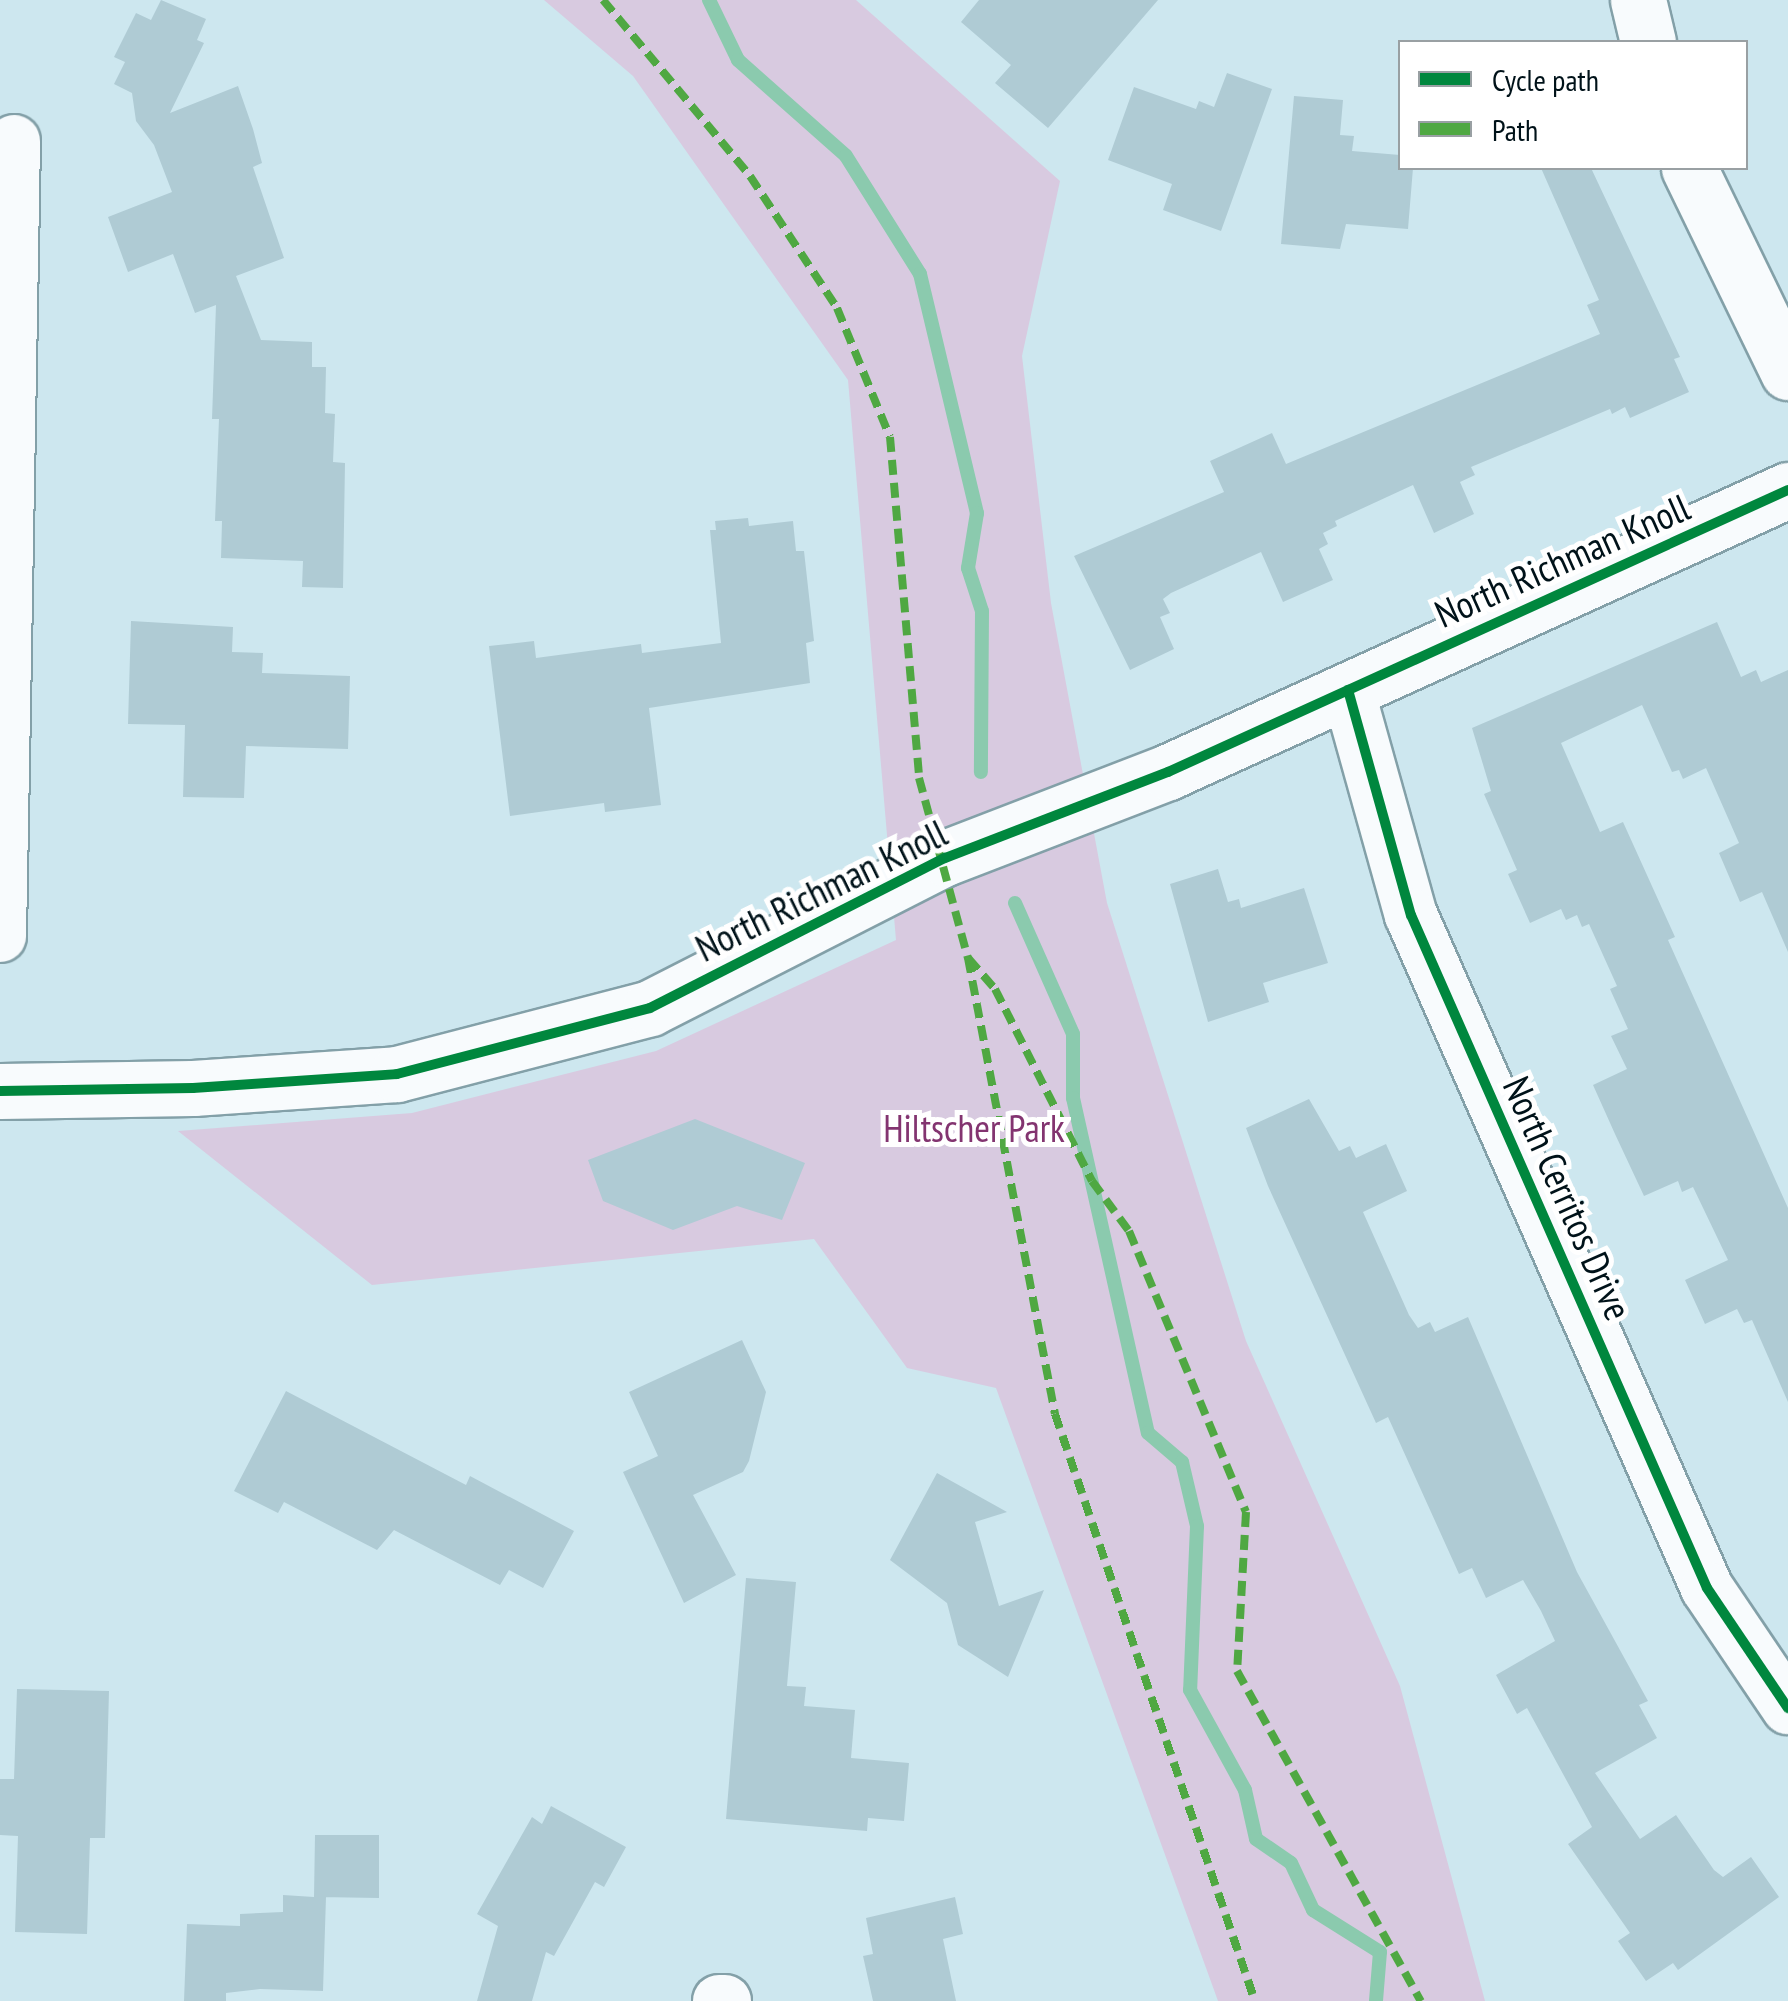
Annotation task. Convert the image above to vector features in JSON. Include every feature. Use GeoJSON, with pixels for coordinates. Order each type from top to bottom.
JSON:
{"type":"FeatureCollection","features":[{"type":"Feature","properties":{"kind":"street"},"geometry":{"type":"LineString","coordinates":[[1638,0],[1648,40]]}},
{"type":"Feature","properties":{"kind":"street"},"geometry":{"type":"LineString","coordinates":[[0,936],[14,140]]}},
{"type":"Feature","properties":{"kind":"street"},"geometry":{"type":"LineString","coordinates":[[1689,170],[1788,372]]}},
{"type":"Feature","properties":{"kind":"street","name":"North Richman Knoll"},"geometry":{"type":"LineString","coordinates":[[0,1091],[193,1088],[397,1074],[650,1008],[945,858],[1168,772],[1788,490]]}},
{"type":"Feature","properties":{"kind":"street","name":"North Cerritos Drive"},"geometry":{"type":"LineString","coordinates":[[1348,690],[1411,915],[1708,1588],[1788,1708]]}},
{"type":"Feature","properties":{"kind":"green space","name":"Hiltscher Park"},"geometry":{"type":"Polygon","coordinates":[[[544,0],[856,0],[1060,181],[1022,356],[1051,603],[1107,903],[1246,1341],[1400,1686],[1485,2001],[1218,2001],[996,1388],[907,1368],[814,1239],[372,1285],[178,1131],[412,1113],[656,1051],[896,940],[848,380],[633,76],[544,0]]]}},
{"type":"Feature","properties":{"kind":"building"},"geometry":{"type":"Polygon","coordinates":[[[161,0],[206,19],[197,40],[204,43],[170,113],[238,86],[253,129],[262,163],[253,167],[284,258],[236,276],[261,340],[312,342],[312,367],[326,367],[325,413],[335,414],[333,462],[345,463],[343,588],[302,587],[303,561],[221,558],[222,521],[215,521],[219,419],[212,419],[216,305],[195,313],[173,254],[128,272],[108,217],[172,192],[154,145],[136,121],[132,93],[114,84],[125,62],[114,57],[136,13],[151,20],[161,0]]]}},
{"type":"Feature","properties":{"kind":"building"},"geometry":{"type":"Polygon","coordinates":[[[979,0],[1158,0],[1048,128],[995,83],[1011,65],[961,22],[979,0]]]}},
{"type":"Feature","properties":{"kind":"building"},"geometry":{"type":"Polygon","coordinates":[[[1227,73],[1272,89],[1221,231],[1163,210],[1172,184],[1108,160],[1134,87],[1196,109],[1199,101],[1214,107],[1227,73]]]}},
{"type":"Feature","properties":{"kind":"building"},"geometry":{"type":"Polygon","coordinates":[[[1294,96],[1343,100],[1340,135],[1354,136],[1352,151],[1398,155],[1398,170],[1413,170],[1408,229],[1346,224],[1340,249],[1281,244],[1294,96]]]}},
{"type":"Feature","properties":{"kind":"building"},"geometry":{"type":"Polygon","coordinates":[[[1542,170],[1592,170],[1680,357],[1674,359],[1689,392],[1630,418],[1625,407],[1612,414],[1610,409],[1471,467],[1475,475],[1460,482],[1474,514],[1434,533],[1413,485],[1335,521],[1337,526],[1323,533],[1328,544],[1319,549],[1333,580],[1283,602],[1261,552],[1171,593],[1163,599],[1170,613],[1160,617],[1174,649],[1130,670],[1074,556],[1224,492],[1210,461],[1272,433],[1286,464],[1600,334],[1587,305],[1599,300],[1542,170]]]}},
{"type":"Feature","properties":{"kind":"building"},"geometry":{"type":"Polygon","coordinates":[[[748,518],[749,526],[793,521],[796,551],[804,551],[814,641],[806,643],[810,683],[649,708],[661,805],[605,812],[604,803],[510,816],[489,646],[534,641],[536,658],[641,644],[642,653],[721,643],[710,530],[716,530],[715,521],[748,518]]]}},
{"type":"Feature","properties":{"kind":"building"},"geometry":{"type":"Polygon","coordinates":[[[131,621],[233,627],[232,652],[263,653],[262,673],[350,676],[348,749],[246,746],[244,798],[183,797],[185,725],[128,724],[131,621]]]}},
{"type":"Feature","properties":{"kind":"building"},"geometry":{"type":"Polygon","coordinates":[[[1717,622],[1741,677],[1756,670],[1761,682],[1788,670],[1788,952],[1762,892],[1740,902],[1719,853],[1739,843],[1706,768],[1683,779],[1679,770],[1672,772],[1642,705],[1561,743],[1600,832],[1623,822],[1675,937],[1668,940],[1788,1208],[1788,1402],[1752,1320],[1744,1323],[1737,1309],[1705,1324],[1685,1280],[1728,1260],[1693,1187],[1682,1192],[1678,1181],[1644,1196],[1593,1085],[1627,1069],[1611,1036],[1628,1029],[1610,989],[1617,986],[1589,924],[1582,927],[1577,915],[1566,920],[1561,909],[1530,923],[1508,874],[1517,870],[1484,794],[1491,791],[1472,728],[1717,622]]]}},
{"type":"Feature","properties":{"kind":"building"},"geometry":{"type":"Polygon","coordinates":[[[1218,869],[1228,902],[1239,899],[1241,908],[1304,888],[1328,963],[1263,983],[1269,1002],[1208,1022],[1170,884],[1218,869]]]}},
{"type":"Feature","properties":{"kind":"building"},"geometry":{"type":"Polygon","coordinates":[[[1309,1099],[1339,1151],[1350,1146],[1356,1158],[1386,1144],[1407,1191],[1363,1212],[1409,1315],[1418,1328],[1430,1322],[1435,1332],[1468,1317],[1577,1572],[1648,1701],[1639,1705],[1657,1738],[1595,1773],[1640,1839],[1676,1815],[1714,1870],[1723,1877],[1751,1857],[1779,1897],[1678,1970],[1673,1963],[1646,1981],[1618,1941],[1630,1933],[1568,1844],[1592,1827],[1527,1708],[1517,1714],[1496,1675],[1555,1641],[1541,1611],[1523,1580],[1486,1598],[1472,1568],[1459,1574],[1388,1417],[1376,1423],[1268,1186],[1246,1128],[1309,1099]]]}},
{"type":"Feature","properties":{"kind":"building"},"geometry":{"type":"Polygon","coordinates":[[[695,1119],[805,1163],[782,1220],[737,1206],[673,1230],[603,1201],[588,1160],[695,1119]]]}},
{"type":"Feature","properties":{"kind":"building"},"geometry":{"type":"Polygon","coordinates":[[[742,1340],[766,1392],[749,1461],[743,1472],[693,1495],[736,1575],[684,1603],[623,1472],[658,1456],[629,1392],[742,1340]]]}},
{"type":"Feature","properties":{"kind":"building"},"geometry":{"type":"Polygon","coordinates":[[[286,1391],[466,1485],[470,1476],[574,1531],[543,1588],[509,1570],[500,1585],[394,1530],[377,1550],[284,1502],[278,1513],[234,1491],[286,1391]]]}},
{"type":"Feature","properties":{"kind":"building"},"geometry":{"type":"Polygon","coordinates":[[[937,1473],[1007,1512],[975,1522],[999,1606],[1044,1590],[1008,1677],[958,1645],[947,1603],[890,1560],[937,1473]]]}},
{"type":"Feature","properties":{"kind":"building"},"geometry":{"type":"Polygon","coordinates":[[[746,1578],[796,1582],[787,1686],[806,1687],[804,1706],[855,1710],[851,1758],[909,1763],[904,1821],[868,1818],[867,1831],[726,1819],[746,1578]]]}},
{"type":"Feature","properties":{"kind":"building"},"geometry":{"type":"Polygon","coordinates":[[[17,1689],[109,1691],[105,1838],[90,1838],[87,1934],[15,1932],[18,1836],[0,1835],[0,1779],[14,1779],[17,1689]]]}},
{"type":"Feature","properties":{"kind":"building"},"geometry":{"type":"Polygon","coordinates":[[[551,1806],[626,1847],[604,1887],[595,1882],[554,1956],[546,1952],[532,2001],[477,2001],[498,1926],[477,1914],[532,1817],[542,1824],[551,1806]]]}},
{"type":"Feature","properties":{"kind":"building"},"geometry":{"type":"Polygon","coordinates":[[[315,1835],[379,1835],[379,1898],[326,1897],[323,1991],[260,1989],[226,1993],[226,2001],[184,2001],[187,1924],[240,1926],[240,1914],[283,1912],[283,1895],[314,1897],[315,1835]]]}},
{"type":"Feature","properties":{"kind":"building"},"geometry":{"type":"Polygon","coordinates":[[[955,1897],[963,1934],[943,1939],[956,2001],[873,2001],[863,1956],[873,1954],[866,1918],[955,1897]]]}},
{"type":"Feature","properties":{"kind":"waterway"},"geometry":{"type":"LineString","coordinates":[[709,0],[738,60],[846,156],[920,274],[977,513],[968,568],[982,611],[981,772]]}},
{"type":"Feature","properties":{"kind":"waterway"},"geometry":{"type":"LineString","coordinates":[[1015,903],[1073,1034],[1073,1098],[1148,1433],[1182,1462],[1197,1526],[1190,1690],[1245,1790],[1256,1839],[1291,1863],[1313,1910],[1380,1952],[1376,2001]]}},
{"type":"Feature","properties":{"kind":"marked path"},"geometry":{"type":"LineString","coordinates":[[603,0],[750,176],[837,308],[890,437],[919,778],[968,958],[1055,1414],[1255,2001]]}},
{"type":"Feature","properties":{"kind":"marked path"},"geometry":{"type":"LineString","coordinates":[[968,958],[995,989],[1092,1181],[1129,1231],[1246,1512],[1237,1671],[1421,2001]]}},
{"type":"Feature","properties":{"kind":"cycle path"},"geometry":{"type":"LineString","coordinates":[[0,1091],[193,1088],[397,1074],[650,1008],[945,858],[1168,772],[1788,490]]}},
{"type":"Feature","properties":{"kind":"cycle path"},"geometry":{"type":"LineString","coordinates":[[1348,690],[1411,915],[1707,1588],[1788,1708]]}}]}
